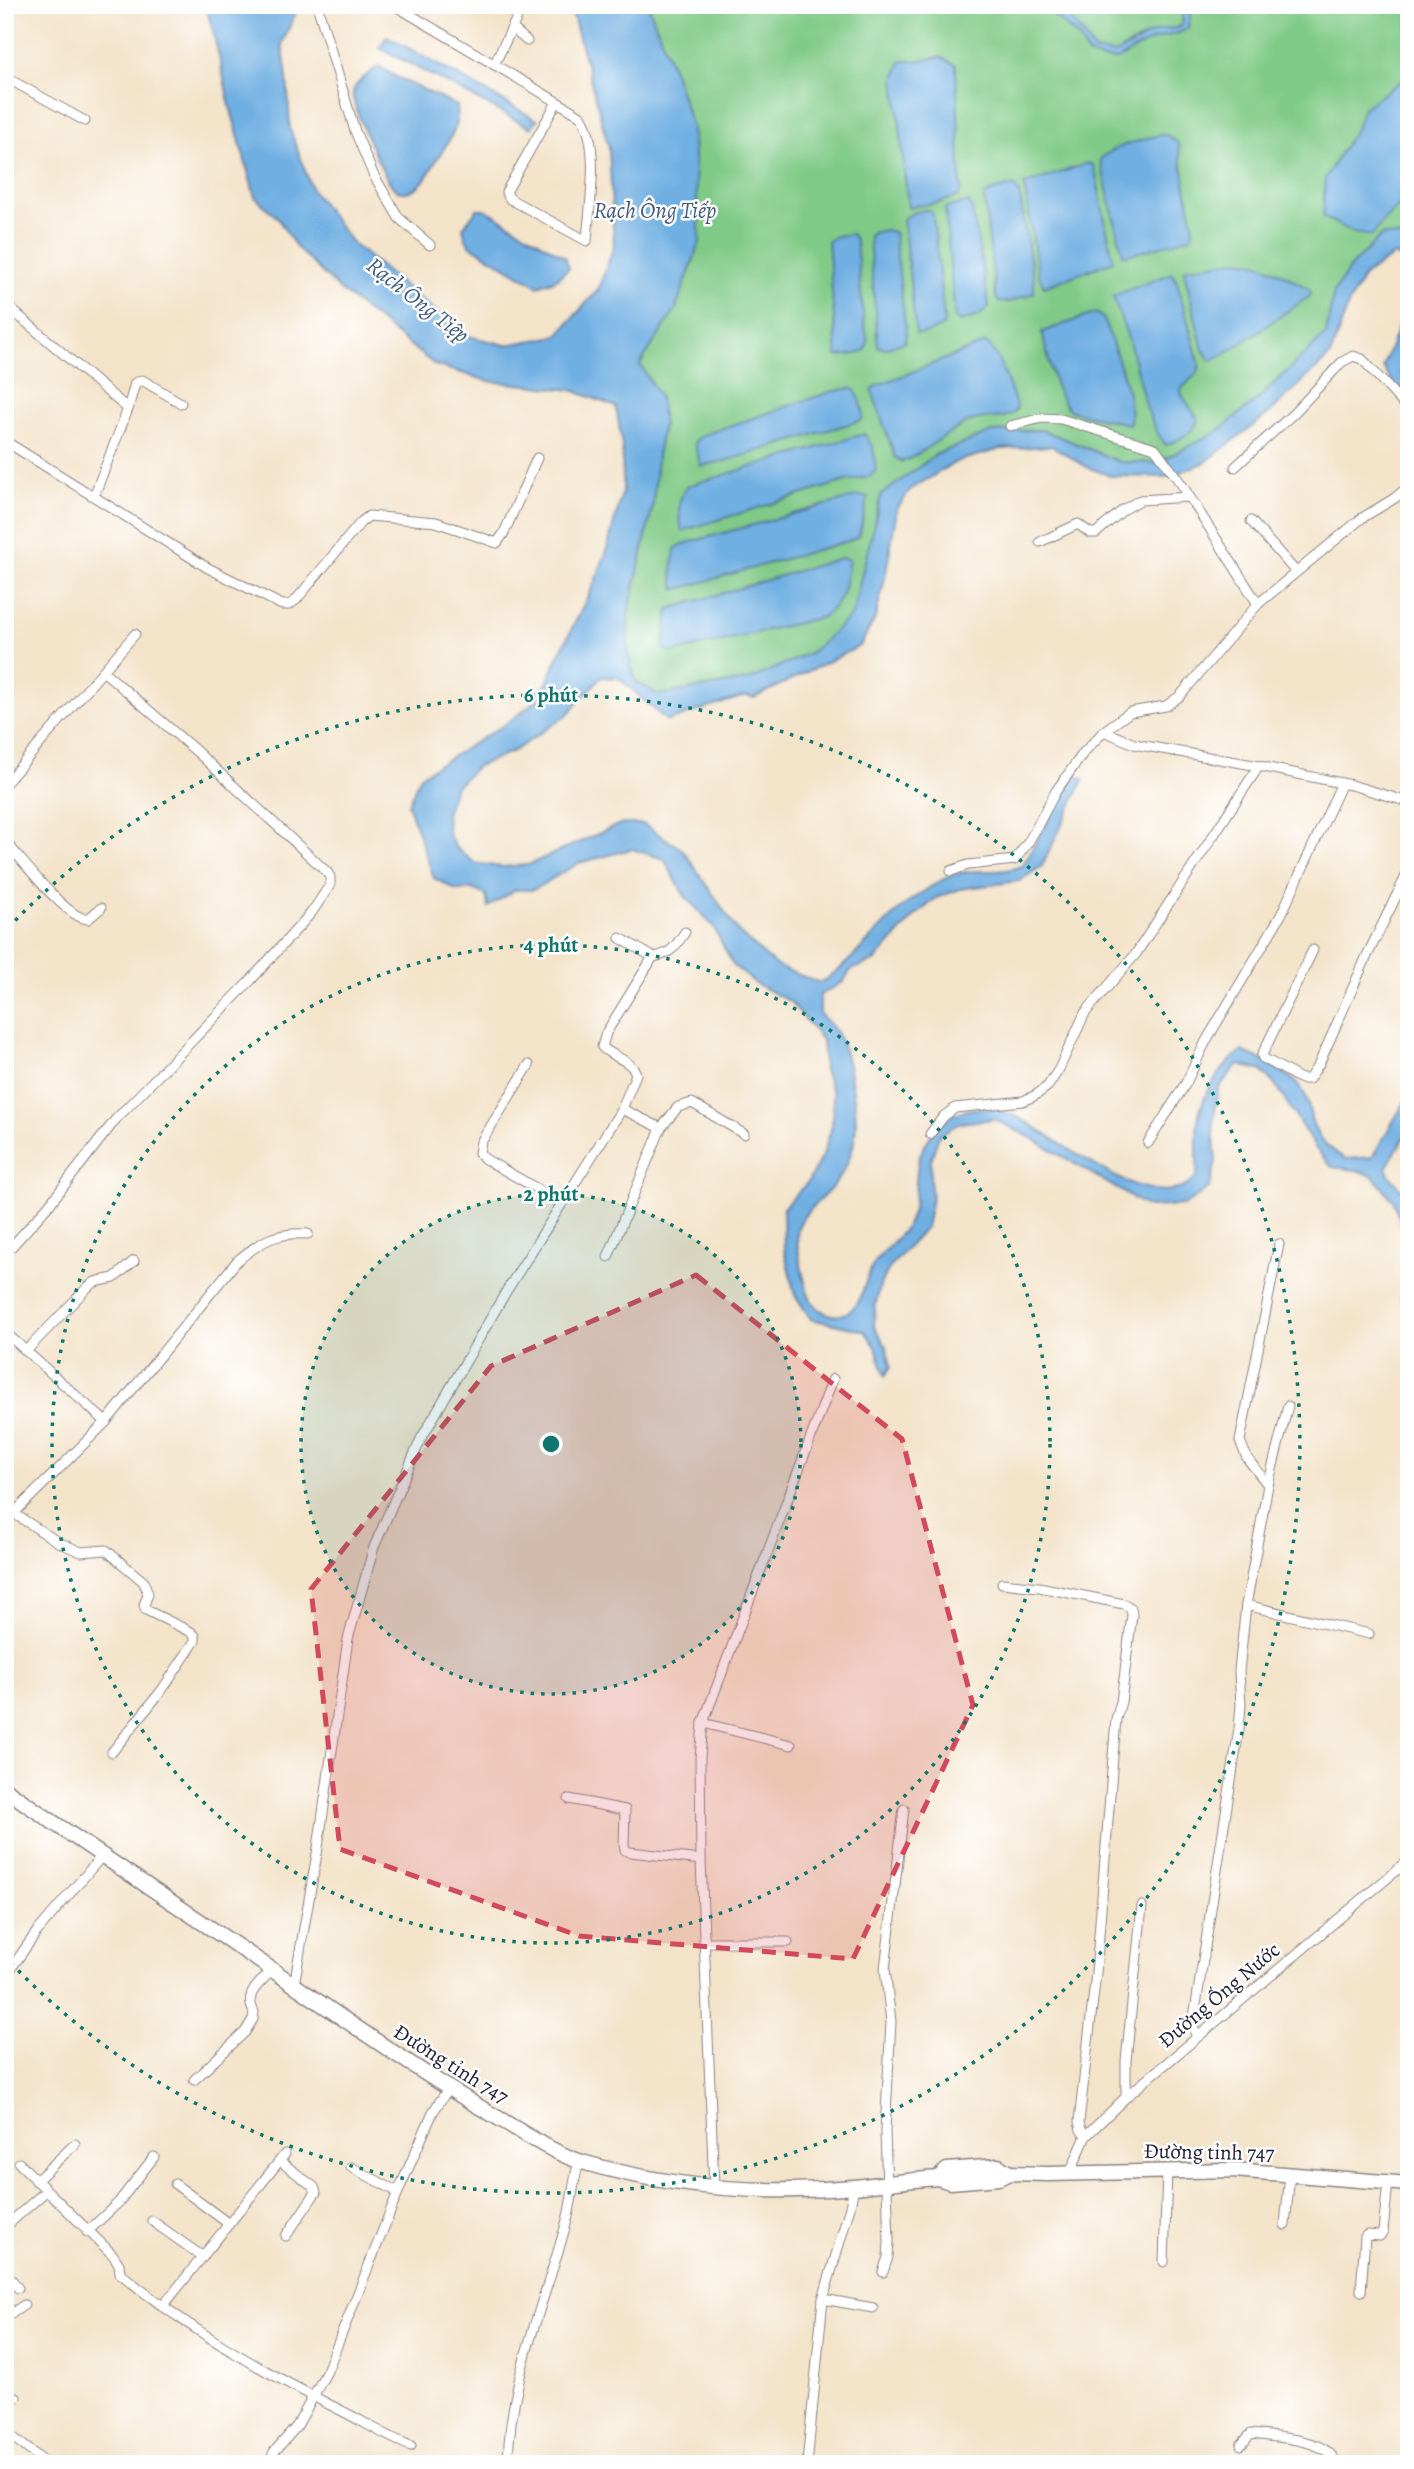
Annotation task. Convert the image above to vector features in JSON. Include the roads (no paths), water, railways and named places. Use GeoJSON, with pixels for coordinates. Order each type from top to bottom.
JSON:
{"type":"FeatureCollection","features":[{"type":"Feature","properties":{"kind":"main road","name":"Đường tỉnh 747"},"geometry":{"type":"LineString","coordinates":[[5,1789],[101,1857],[447,2089],[515,2129],[579,2161],[621,2172],[714,2188],[755,2190],[854,2187],[938,2178],[947,2170],[998,2166],[1009,2173],[1233,2170],[1409,2184]]}},
{"type":"Feature","properties":{"kind":"street"},"geometry":{"type":"LineString","coordinates":[[317,5],[355,131],[373,174],[399,218],[430,245]]}},
{"type":"Feature","properties":{"kind":"street"},"geometry":{"type":"LineString","coordinates":[[394,5],[409,9],[494,65],[581,116],[589,140],[592,171],[587,241],[510,199],[506,192],[557,102]]}},
{"type":"Feature","properties":{"kind":"street"},"geometry":{"type":"LineString","coordinates":[[494,65],[523,5]]}},
{"type":"Feature","properties":{"kind":"street"},"geometry":{"type":"LineString","coordinates":[[512,28],[527,41]]}},
{"type":"Feature","properties":{"kind":"street"},"geometry":{"type":"LineString","coordinates":[[5,77],[85,121]]}},
{"type":"Feature","properties":{"kind":"street"},"geometry":{"type":"LineString","coordinates":[[5,304],[128,409]]}},
{"type":"Feature","properties":{"kind":"street"},"geometry":{"type":"LineString","coordinates":[[1235,467],[1294,413],[1342,362],[1353,356],[1362,359],[1409,410]]}},
{"type":"Feature","properties":{"kind":"street"},"geometry":{"type":"LineString","coordinates":[[94,496],[128,409],[135,383],[142,380],[181,403]]}},
{"type":"Feature","properties":{"kind":"street"},"geometry":{"type":"LineString","coordinates":[[1010,426],[1042,418],[1061,419],[1155,448],[1182,485],[1258,604]]}},
{"type":"Feature","properties":{"kind":"street"},"geometry":{"type":"LineString","coordinates":[[5,441],[208,568],[282,605],[289,605],[296,600],[361,522],[369,516],[436,522],[497,543],[537,458]]}},
{"type":"Feature","properties":{"kind":"street"},"geometry":{"type":"LineString","coordinates":[[951,872],[968,866],[1015,860],[1030,841],[1056,791],[1084,752],[1104,732],[1130,712],[1166,706],[1180,696],[1258,604],[1363,518],[1409,486]]}},
{"type":"Feature","properties":{"kind":"street"},"geometry":{"type":"LineString","coordinates":[[1040,542],[1078,524],[1090,533],[1097,534],[1122,510],[1140,500],[1189,497]]}},
{"type":"Feature","properties":{"kind":"street"},"geometry":{"type":"LineString","coordinates":[[1251,521],[1296,572]]}},
{"type":"Feature","properties":{"kind":"street"},"geometry":{"type":"LineString","coordinates":[[5,784],[135,634]]}},
{"type":"Feature","properties":{"kind":"street"},"geometry":{"type":"LineString","coordinates":[[5,1254],[49,1205],[116,1119],[251,980],[313,912],[330,885],[327,872],[196,751],[103,671]]}},
{"type":"Feature","properties":{"kind":"street"},"geometry":{"type":"LineString","coordinates":[[1104,732],[1134,744],[1259,765],[1342,783],[1409,802]]}},
{"type":"Feature","properties":{"kind":"street"},"geometry":{"type":"LineString","coordinates":[[930,1134],[944,1116],[955,1108],[1023,1101],[1048,1086],[1059,1069],[1085,1013],[1135,956],[1259,765]]}},
{"type":"Feature","properties":{"kind":"street"},"geometry":{"type":"LineString","coordinates":[[1148,1143],[1186,1083],[1206,1041],[1281,915],[1342,783]]}},
{"type":"Feature","properties":{"kind":"street"},"geometry":{"type":"LineString","coordinates":[[5,841],[64,906],[77,916],[88,919],[101,908]]}},
{"type":"Feature","properties":{"kind":"street"},"geometry":{"type":"LineString","coordinates":[[1313,950],[1262,1055],[1301,1079],[1309,1079],[1319,1064],[1409,870]]}},
{"type":"Feature","properties":{"kind":"street"},"geometry":{"type":"LineString","coordinates":[[621,938],[653,957],[673,950],[685,932]]}},
{"type":"Feature","properties":{"kind":"street"},"geometry":{"type":"LineString","coordinates":[[294,1985],[348,1639],[374,1547],[421,1439],[507,1290],[622,1109],[636,1074],[635,1069],[606,1051],[602,1042],[653,957]]}},
{"type":"Feature","properties":{"kind":"street"},"geometry":{"type":"LineString","coordinates":[[529,1065],[481,1142],[479,1153],[562,1203]]}},
{"type":"Feature","properties":{"kind":"street"},"geometry":{"type":"LineString","coordinates":[[608,1258],[661,1128],[678,1107],[692,1103],[744,1134]]}},
{"type":"Feature","properties":{"kind":"street"},"geometry":{"type":"LineString","coordinates":[[622,1109],[661,1128]]}},
{"type":"Feature","properties":{"kind":"street"},"geometry":{"type":"LineString","coordinates":[[5,1522],[106,1422],[237,1261],[263,1241],[275,1236],[308,1234]]}},
{"type":"Feature","properties":{"kind":"street"},"geometry":{"type":"LineString","coordinates":[[1268,1485],[1247,1458],[1241,1441],[1279,1244]]}},
{"type":"Feature","properties":{"kind":"street"},"geometry":{"type":"LineString","coordinates":[[26,1351],[88,1287],[95,1282],[114,1278],[134,1261]]}},
{"type":"Feature","properties":{"kind":"street"},"geometry":{"type":"LineString","coordinates":[[5,1332],[106,1422]]}},
{"type":"Feature","properties":{"kind":"street"},"geometry":{"type":"LineString","coordinates":[[714,2188],[701,1860],[700,1758],[704,1723],[833,1380]]}},
{"type":"Feature","properties":{"kind":"street"},"geometry":{"type":"LineString","coordinates":[[1196,2036],[1193,2024],[1196,1997],[1239,1729],[1239,1671],[1246,1605],[1268,1485],[1288,1406]]}},
{"type":"Feature","properties":{"kind":"street"},"geometry":{"type":"LineString","coordinates":[[13,1513],[58,1542],[81,1552],[106,1550],[144,1582],[148,1594],[144,1605],[146,1610],[195,1636],[195,1642],[162,1690],[112,1752]]}},
{"type":"Feature","properties":{"kind":"street"},"geometry":{"type":"LineString","coordinates":[[1002,1583],[1039,1587],[1124,1604],[1131,1608],[1121,1702],[1116,1720],[1096,1973],[1079,2122],[1086,2136]]}},
{"type":"Feature","properties":{"kind":"street"},"geometry":{"type":"LineString","coordinates":[[1246,1605],[1369,1634]]}},
{"type":"Feature","properties":{"kind":"street"},"geometry":{"type":"LineString","coordinates":[[704,1723],[791,1745]]}},
{"type":"Feature","properties":{"kind":"street"},"geometry":{"type":"LineString","coordinates":[[569,1799],[625,1810],[625,1850],[701,1860]]}},
{"type":"Feature","properties":{"kind":"street"},"geometry":{"type":"LineString","coordinates":[[883,2272],[888,2257],[885,2132],[891,2022],[885,1969],[904,1809]]}},
{"type":"Feature","properties":{"kind":"street"},"geometry":{"type":"LineString","coordinates":[[5,1977],[36,1933],[101,1857]]}},
{"type":"Feature","properties":{"kind":"street","name":"Đường Ống Nước"},"geometry":{"type":"LineString","coordinates":[[1070,2174],[1086,2136],[1126,2097],[1409,1860]]}},
{"type":"Feature","properties":{"kind":"street"},"geometry":{"type":"LineString","coordinates":[[1126,2097],[1126,2061],[1142,1906]]}},
{"type":"Feature","properties":{"kind":"street"},"geometry":{"type":"LineString","coordinates":[[704,1942],[788,1942]]}},
{"type":"Feature","properties":{"kind":"street"},"geometry":{"type":"LineString","coordinates":[[194,2080],[251,2025],[254,2012],[249,2004],[250,1994],[272,1970]]}},
{"type":"Feature","properties":{"kind":"street"},"geometry":{"type":"LineString","coordinates":[[269,2464],[274,2452],[297,2426],[327,2371],[369,2272],[398,2192],[433,2112],[447,2089]]}},
{"type":"Feature","properties":{"kind":"street"},"geometry":{"type":"LineString","coordinates":[[36,2182],[75,2144]]}},
{"type":"Feature","properties":{"kind":"street"},"geometry":{"type":"LineString","coordinates":[[88,2232],[118,2203],[154,2157]]}},
{"type":"Feature","properties":{"kind":"street"},"geometry":{"type":"LineString","coordinates":[[163,2306],[283,2158],[316,2192],[286,2236]]}},
{"type":"Feature","properties":{"kind":"street"},"geometry":{"type":"LineString","coordinates":[[508,2464],[508,2439],[515,2390],[567,2223],[579,2161]]}},
{"type":"Feature","properties":{"kind":"street"},"geometry":{"type":"LineString","coordinates":[[19,2163],[113,2255],[119,2264],[120,2273],[163,2306],[314,2397],[411,2446]]}},
{"type":"Feature","properties":{"kind":"street"},"geometry":{"type":"LineString","coordinates":[[351,2167],[398,2192]]}},
{"type":"Feature","properties":{"kind":"street"},"geometry":{"type":"LineString","coordinates":[[1164,2262],[1167,2171]]}},
{"type":"Feature","properties":{"kind":"street"},"geometry":{"type":"LineString","coordinates":[[1285,2225],[1290,2174]]}},
{"type":"Feature","properties":{"kind":"street"},"geometry":{"type":"LineString","coordinates":[[1361,2291],[1365,2237],[1380,2236],[1384,2232],[1388,2182]]}},
{"type":"Feature","properties":{"kind":"street"},"geometry":{"type":"LineString","coordinates":[[175,2184],[229,2224]]}},
{"type":"Feature","properties":{"kind":"street"},"geometry":{"type":"LineString","coordinates":[[807,2464],[824,2299],[854,2187]]}},
{"type":"Feature","properties":{"kind":"street"},"geometry":{"type":"LineString","coordinates":[[5,2227],[46,2191]]}},
{"type":"Feature","properties":{"kind":"street"},"geometry":{"type":"LineString","coordinates":[[152,2221],[203,2257]]}},
{"type":"Feature","properties":{"kind":"street"},"geometry":{"type":"LineString","coordinates":[[5,2271],[18,2288]]}},
{"type":"Feature","properties":{"kind":"street"},"geometry":{"type":"LineString","coordinates":[[824,2299],[873,2308]]}},
{"type":"Feature","properties":{"kind":"street"},"geometry":{"type":"LineString","coordinates":[[5,2318],[24,2305]]}},
{"type":"Feature","properties":{"kind":"street"},"geometry":{"type":"LineString","coordinates":[[5,2407],[16,2397]]}},
{"type":"Feature","properties":{"kind":"street"},"geometry":{"type":"LineString","coordinates":[[5,2431],[47,2464]]}},
{"type":"Feature","properties":{"kind":"street"},"geometry":{"type":"LineString","coordinates":[[1241,2445],[1251,2434],[1308,2443],[1326,2450],[1334,2459],[1333,2464]]}},
{"type":"Feature","properties":{"kind":"water","name":"Rạch Ông Tiếp"},"geometry":{"type":"Polygon","coordinates":[[[205,5],[299,5],[282,44],[290,129],[312,190],[353,244],[464,335],[506,345],[557,336],[598,290],[614,246],[609,148],[570,5],[648,5],[692,128],[700,242],[675,310],[640,364],[659,396],[663,424],[657,455],[653,505],[628,615],[628,655],[636,682],[659,695],[749,680],[812,652],[852,615],[881,495],[937,454],[992,432],[1043,430],[1120,462],[1156,463],[1217,432],[1257,400],[1326,334],[1334,292],[1351,266],[1382,235],[1409,238],[1409,262],[1394,255],[1364,276],[1349,303],[1330,356],[1267,415],[1204,463],[1167,477],[1111,476],[1087,467],[1052,446],[1001,449],[958,461],[911,489],[897,509],[875,619],[860,646],[754,698],[745,696],[667,721],[619,678],[601,677],[566,716],[515,750],[476,767],[455,787],[446,814],[448,833],[455,847],[475,863],[501,867],[528,865],[620,824],[643,824],[683,850],[739,933],[778,967],[820,983],[848,962],[898,911],[938,883],[960,873],[1008,870],[1023,865],[1074,775],[1084,779],[1042,866],[1019,881],[960,889],[936,898],[913,918],[876,960],[851,970],[843,982],[820,995],[820,1015],[837,1034],[846,1057],[855,1104],[856,1132],[843,1171],[834,1185],[806,1214],[797,1231],[799,1256],[811,1300],[820,1310],[834,1315],[847,1313],[856,1304],[875,1262],[909,1221],[923,1148],[942,1122],[961,1111],[983,1108],[1015,1116],[1122,1180],[1145,1188],[1167,1191],[1186,1186],[1197,1175],[1197,1129],[1202,1105],[1221,1071],[1242,1051],[1276,1068],[1299,1086],[1306,1097],[1317,1134],[1345,1159],[1372,1157],[1409,1095],[1409,1129],[1386,1168],[1409,1200],[1409,1328],[1401,1296],[1404,1232],[1393,1200],[1373,1176],[1356,1170],[1332,1167],[1316,1149],[1277,1087],[1261,1070],[1237,1065],[1218,1089],[1213,1124],[1216,1161],[1210,1187],[1185,1205],[1148,1207],[994,1119],[960,1123],[939,1135],[931,1160],[932,1198],[926,1227],[890,1267],[881,1282],[874,1326],[886,1346],[891,1366],[885,1376],[876,1347],[865,1331],[811,1319],[795,1295],[784,1249],[783,1208],[808,1182],[824,1152],[832,1126],[833,1094],[824,1070],[822,1040],[791,1002],[756,984],[733,965],[713,926],[684,895],[664,859],[632,849],[579,863],[533,890],[515,890],[488,907],[486,895],[472,889],[456,890],[434,878],[408,804],[420,776],[507,723],[541,697],[594,584],[606,553],[623,490],[622,443],[616,407],[572,390],[488,381],[435,365],[340,290],[296,247],[277,217],[255,197],[205,5]]]}},
{"type":"Feature","properties":{"kind":"water"},"geometry":{"type":"Polygon","coordinates":[[[1042,5],[1050,6],[1066,15],[1094,51],[1116,54],[1153,32],[1182,25],[1184,5],[1192,5],[1188,28],[1145,44],[1118,60],[1101,59],[1088,54],[1078,37],[1042,5]]]}},
{"type":"Feature","properties":{"kind":"water"},"geometry":{"type":"Polygon","coordinates":[[[387,36],[537,120],[531,128],[380,48],[387,36]]]}},
{"type":"Feature","properties":{"kind":"water"},"geometry":{"type":"Polygon","coordinates":[[[941,57],[956,65],[961,190],[959,196],[938,203],[908,207],[895,79],[901,61],[941,57]]]}},
{"type":"Feature","properties":{"kind":"water"},"geometry":{"type":"Polygon","coordinates":[[[379,66],[457,106],[457,121],[449,140],[425,179],[416,188],[405,192],[395,189],[390,183],[362,125],[354,99],[353,92],[357,84],[379,66]]]}},
{"type":"Feature","properties":{"kind":"water"},"geometry":{"type":"Polygon","coordinates":[[[1409,75],[1409,196],[1383,221],[1372,236],[1354,233],[1323,217],[1325,178],[1357,126],[1363,108],[1409,75]]]}},
{"type":"Feature","properties":{"kind":"water"},"geometry":{"type":"Polygon","coordinates":[[[1159,135],[1167,135],[1178,143],[1193,225],[1192,236],[1123,255],[1100,160],[1110,151],[1159,135]]]}},
{"type":"Feature","properties":{"kind":"water"},"geometry":{"type":"Polygon","coordinates":[[[1088,163],[1093,165],[1096,175],[1113,261],[1044,287],[1039,277],[1024,185],[1088,163]]]}},
{"type":"Feature","properties":{"kind":"water"},"geometry":{"type":"Polygon","coordinates":[[[1006,187],[1015,187],[1019,192],[1034,293],[1010,302],[999,302],[996,298],[984,197],[1006,187]]]}},
{"type":"Feature","properties":{"kind":"water"},"geometry":{"type":"Polygon","coordinates":[[[969,202],[989,306],[981,315],[960,322],[955,318],[945,208],[969,202]]]}},
{"type":"Feature","properties":{"kind":"water"},"geometry":{"type":"Polygon","coordinates":[[[477,209],[485,209],[565,257],[569,268],[555,280],[538,286],[471,246],[463,228],[477,209]]]}},
{"type":"Feature","properties":{"kind":"water"},"geometry":{"type":"Polygon","coordinates":[[[930,210],[933,215],[944,320],[943,326],[928,333],[916,334],[903,219],[912,213],[930,210]]]}},
{"type":"Feature","properties":{"kind":"water"},"geometry":{"type":"Polygon","coordinates":[[[885,230],[894,232],[906,332],[905,342],[884,349],[878,346],[869,237],[872,233],[885,230]]]}},
{"type":"Feature","properties":{"kind":"water"},"geometry":{"type":"Polygon","coordinates":[[[852,234],[856,241],[868,341],[865,350],[857,354],[837,356],[828,241],[836,236],[852,234]]]}},
{"type":"Feature","properties":{"kind":"water"},"geometry":{"type":"Polygon","coordinates":[[[1234,260],[1273,269],[1309,289],[1310,296],[1211,361],[1203,350],[1184,271],[1234,260]]]}},
{"type":"Feature","properties":{"kind":"water"},"geometry":{"type":"Polygon","coordinates":[[[1172,273],[1177,282],[1199,363],[1199,371],[1181,389],[1182,395],[1198,419],[1189,432],[1165,445],[1151,420],[1113,296],[1172,273]]]}},
{"type":"Feature","properties":{"kind":"water"},"geometry":{"type":"Polygon","coordinates":[[[1409,289],[1409,345],[1401,373],[1409,385],[1409,402],[1398,393],[1383,367],[1406,306],[1409,289]]]}},
{"type":"Feature","properties":{"kind":"water"},"geometry":{"type":"Polygon","coordinates":[[[1096,313],[1104,319],[1122,371],[1129,399],[1130,424],[1070,410],[1060,396],[1052,374],[1042,332],[1096,313]]]}},
{"type":"Feature","properties":{"kind":"water"},"geometry":{"type":"Polygon","coordinates":[[[986,343],[1000,363],[1017,408],[1008,416],[978,419],[965,424],[902,462],[895,457],[872,391],[876,386],[986,343]]]}},
{"type":"Feature","properties":{"kind":"water"},"geometry":{"type":"Polygon","coordinates":[[[852,388],[861,402],[862,420],[701,466],[694,442],[703,435],[830,392],[852,388]]]}},
{"type":"Feature","properties":{"kind":"water"},"geometry":{"type":"Polygon","coordinates":[[[864,434],[873,447],[876,471],[869,477],[846,481],[682,531],[679,507],[687,486],[864,434]]]}},
{"type":"Feature","properties":{"kind":"water"},"geometry":{"type":"Polygon","coordinates":[[[859,496],[868,497],[859,536],[852,540],[675,590],[672,571],[675,549],[683,544],[859,496]]]}},
{"type":"Feature","properties":{"kind":"water"},"geometry":{"type":"Polygon","coordinates":[[[841,558],[849,559],[843,592],[836,605],[823,617],[672,653],[664,649],[669,609],[841,558]]]}},
{"type":"Feature","properties":{"kind":"water label","name":"Rạch Ông Tiệp"},"geometry":{"type":"Point","coordinates":[418,300]}}]}
